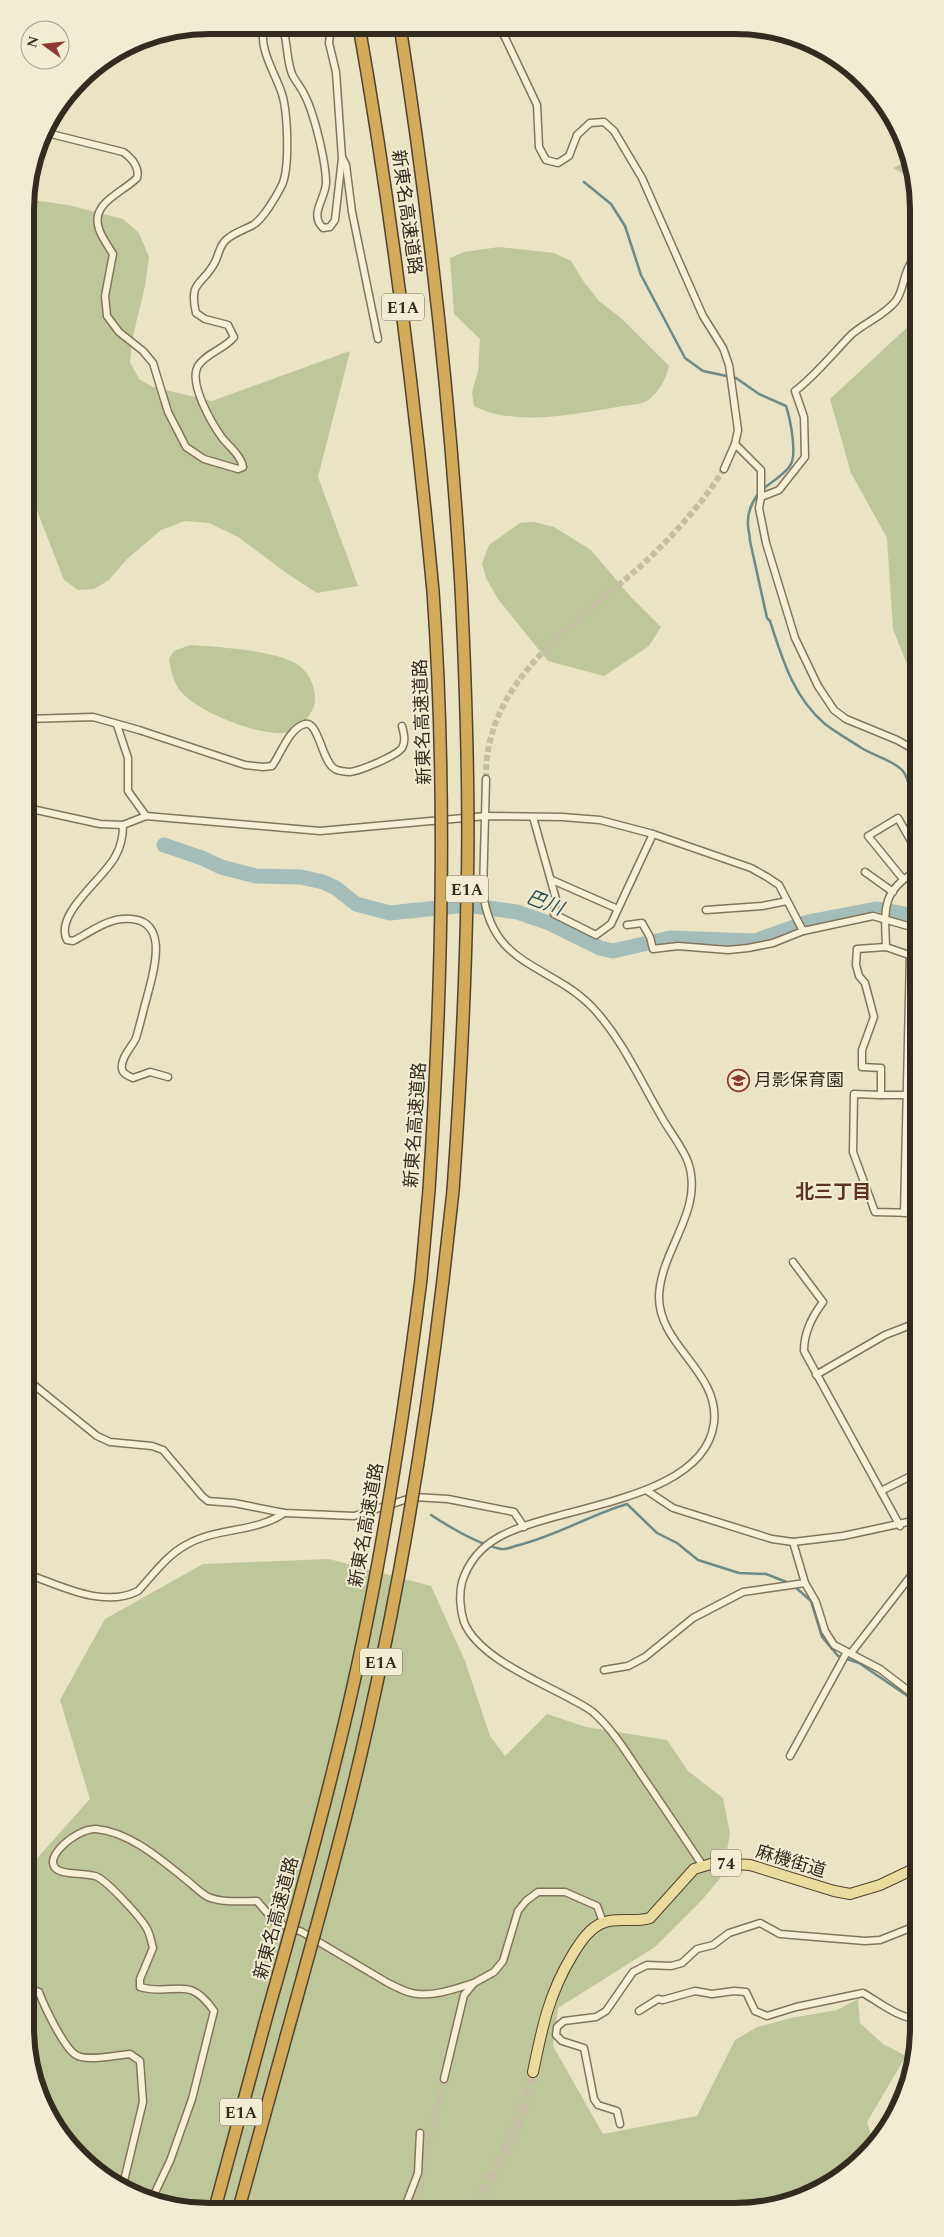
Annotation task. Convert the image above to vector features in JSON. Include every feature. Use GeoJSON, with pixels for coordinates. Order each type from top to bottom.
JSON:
{"type":"FeatureCollection","features":[{"type":"Feature","properties":{"kind":"highway","name":"新東名高速道路"},"geometry":{"type":"LineString","coordinates":[[216,2203],[310,1863],[349,1707],[392,1486],[410,1368],[429,1190],[439,1016],[442,896],[440,683],[433,591],[411,376],[380,146],[359,34]]}},
{"type":"Feature","properties":{"kind":"highway","name":"新東名高速道路"},"geometry":{"type":"LineString","coordinates":[[239,2203],[334,1861],[372,1710],[414,1490],[433,1370],[453,1191],[459,1098],[467,896],[466,679],[462,587],[456,498],[432,250],[418,139],[401,34]]}},
{"type":"Feature","properties":{"kind":"main road","name":"麻機街道"},"geometry":{"type":"LineString","coordinates":[[703,1866],[714,1863],[750,1865],[834,1891],[850,1894],[880,1885],[910,1871]]}},
{"type":"Feature","properties":{"kind":"main road","name":"74"},"geometry":{"type":"LineString","coordinates":[[603,1922],[618,1919],[640,1921],[650,1918],[694,1869],[703,1866]]}},
{"type":"Feature","properties":{"kind":"main road"},"geometry":{"type":"LineString","coordinates":[[533,2072],[549,2002],[568,1962],[584,1935],[603,1922]]}},
{"type":"Feature","properties":{"kind":"street"},"geometry":{"type":"LineString","coordinates":[[51,134],[123,152],[129,156],[136,167],[137,178],[106,202],[97,218],[99,230],[113,254],[104,296],[107,316],[119,332],[143,350],[153,363],[168,412],[186,447],[204,459],[238,469],[243,467],[242,461],[222,437],[207,412],[196,385],[195,376],[202,361],[229,344],[234,337],[233,332],[228,325],[205,319],[196,313],[192,297],[194,288],[215,261],[218,250],[226,240],[255,224],[264,214],[282,185],[286,170],[286,112],[262,34]]}},
{"type":"Feature","properties":{"kind":"street"},"geometry":{"type":"LineString","coordinates":[[284,34],[292,74],[305,95],[322,156],[326,182],[324,196],[316,214],[317,222],[323,228],[330,227],[335,220],[342,158],[336,72],[329,42],[330,34]]}},
{"type":"Feature","properties":{"kind":"street"},"geometry":{"type":"LineString","coordinates":[[503,34],[537,105],[539,147],[546,160],[558,163],[570,156],[577,136],[590,123],[604,122],[614,132],[642,178],[703,316],[723,348],[729,364],[738,430],[735,444],[724,469]]}},
{"type":"Feature","properties":{"kind":"street"},"geometry":{"type":"LineString","coordinates":[[342,158],[346,165],[352,212],[378,339]]}},
{"type":"Feature","properties":{"kind":"street"},"geometry":{"type":"LineString","coordinates":[[761,497],[779,490],[805,457],[804,417],[795,391],[809,381],[854,333],[886,312],[897,299],[906,268],[910,263]]}},
{"type":"Feature","properties":{"kind":"street"},"geometry":{"type":"LineString","coordinates":[[735,444],[761,470],[759,508],[766,543],[795,638],[826,699],[834,710],[846,719],[910,747]]}},
{"type":"Feature","properties":{"kind":"street"},"geometry":{"type":"LineString","coordinates":[[34,720],[93,718],[245,765],[263,767],[272,766],[294,731],[304,724],[309,725],[316,731],[325,758],[334,769],[350,772],[395,756],[402,748],[405,740],[402,726]]}},
{"type":"Feature","properties":{"kind":"street"},"geometry":{"type":"LineString","coordinates":[[118,725],[128,758],[128,791],[146,816]]}},
{"type":"Feature","properties":{"kind":"street"},"geometry":{"type":"LineString","coordinates":[[486,779],[483,892],[489,921],[496,935],[508,950],[521,960],[573,990],[594,1009],[615,1036],[688,1162],[692,1201],[667,1259],[661,1278],[659,1298],[661,1313],[672,1334],[706,1382],[713,1401],[714,1424],[706,1447],[690,1468],[646,1490],[524,1527],[499,1537],[474,1556],[466,1571],[460,1591],[462,1618],[470,1634],[486,1652],[592,1711],[618,1740],[703,1866]]}},
{"type":"Feature","properties":{"kind":"street"},"geometry":{"type":"LineString","coordinates":[[34,810],[100,824],[122,825],[146,816],[320,831],[486,816],[600,820],[653,834],[751,868],[779,885],[802,929]]}},
{"type":"Feature","properties":{"kind":"street"},"geometry":{"type":"LineString","coordinates":[[533,817],[556,898],[554,914],[596,935],[611,924],[653,834]]}},
{"type":"Feature","properties":{"kind":"street"},"geometry":{"type":"LineString","coordinates":[[902,879],[868,836],[898,818],[910,839]]}},
{"type":"Feature","properties":{"kind":"street"},"geometry":{"type":"LineString","coordinates":[[122,825],[123,834],[116,856],[76,903],[67,922],[64,935],[67,940],[74,941],[121,919],[144,923],[149,928],[155,940],[157,958],[135,1040],[122,1061],[122,1069],[126,1075],[133,1078],[150,1072],[168,1077]]}},
{"type":"Feature","properties":{"kind":"street"},"geometry":{"type":"LineString","coordinates":[[866,872],[893,892]]}},
{"type":"Feature","properties":{"kind":"street"},"geometry":{"type":"LineString","coordinates":[[886,947],[886,903],[902,879],[910,875]]}},
{"type":"Feature","properties":{"kind":"street"},"geometry":{"type":"LineString","coordinates":[[552,880],[618,909]]}},
{"type":"Feature","properties":{"kind":"street"},"geometry":{"type":"LineString","coordinates":[[706,910],[788,902]]}},
{"type":"Feature","properties":{"kind":"street"},"geometry":{"type":"LineString","coordinates":[[627,925],[642,923],[650,937],[653,949],[678,946],[738,949],[773,943],[802,929],[873,916],[885,917],[910,926]]}},
{"type":"Feature","properties":{"kind":"street"},"geometry":{"type":"LineString","coordinates":[[881,1094],[881,1068],[862,1067],[862,1050],[874,1017],[865,983],[859,976],[856,965],[857,949],[886,947],[910,955]]}},
{"type":"Feature","properties":{"kind":"street"},"geometry":{"type":"LineString","coordinates":[[904,1212],[910,1012]]}},
{"type":"Feature","properties":{"kind":"street"},"geometry":{"type":"LineString","coordinates":[[907,1095],[854,1094],[853,1152],[875,1212],[910,1212]]}},
{"type":"Feature","properties":{"kind":"street"},"geometry":{"type":"LineString","coordinates":[[792,1262],[823,1302],[811,1317],[804,1342],[804,1351],[900,1526]]}},
{"type":"Feature","properties":{"kind":"street"},"geometry":{"type":"LineString","coordinates":[[816,1375],[885,1335],[910,1325]]}},
{"type":"Feature","properties":{"kind":"street"},"geometry":{"type":"LineString","coordinates":[[34,1385],[97,1436],[110,1442],[152,1446],[163,1450],[208,1501],[234,1503],[284,1513],[354,1516],[414,1496],[430,1497],[514,1512],[524,1527]]}},
{"type":"Feature","properties":{"kind":"street"},"geometry":{"type":"LineString","coordinates":[[881,1491],[910,1476]]}},
{"type":"Feature","properties":{"kind":"street"},"geometry":{"type":"LineString","coordinates":[[646,1490],[672,1508],[749,1534],[793,1542],[843,1536],[910,1522]]}},
{"type":"Feature","properties":{"kind":"street"},"geometry":{"type":"LineString","coordinates":[[34,1576],[97,1597],[113,1599],[138,1590],[176,1551],[187,1544],[212,1535],[273,1521],[284,1513]]}},
{"type":"Feature","properties":{"kind":"street"},"geometry":{"type":"LineString","coordinates":[[793,1542],[805,1583],[816,1602],[825,1631],[834,1645],[847,1656],[880,1668],[910,1692]]}},
{"type":"Feature","properties":{"kind":"street"},"geometry":{"type":"LineString","coordinates":[[790,1756],[836,1671],[910,1577]]}},
{"type":"Feature","properties":{"kind":"street"},"geometry":{"type":"LineString","coordinates":[[604,1670],[628,1666],[644,1657],[693,1618],[743,1592],[805,1583]]}},
{"type":"Feature","properties":{"kind":"street"},"geometry":{"type":"LineString","coordinates":[[154,2194],[170,2161],[192,2099],[214,2011],[204,1996],[192,1989],[148,1989],[140,1987],[140,1979],[153,1948],[147,1928],[129,1905],[97,1876],[62,1873],[56,1870],[53,1863],[54,1854],[59,1847],[84,1831],[95,1829],[124,1836],[170,1867],[208,1897],[223,1900],[257,1901],[275,1922],[302,1932],[400,1989],[417,1994],[439,1992],[474,1984]]}},
{"type":"Feature","properties":{"kind":"street"},"geometry":{"type":"LineString","coordinates":[[444,2080],[464,1995],[474,1984],[494,1972],[503,1961],[518,1911],[526,1902],[538,1892],[565,1892],[597,1906],[603,1922]]}},
{"type":"Feature","properties":{"kind":"street"},"geometry":{"type":"LineString","coordinates":[[620,2124],[617,2111],[598,2105],[594,2099],[584,2048],[562,2041],[556,2035],[557,2027],[564,2021],[596,2017],[606,2011],[633,1972],[646,1965],[671,1966],[682,1963],[697,1949],[713,1945],[729,1933],[760,1923],[780,1934],[866,1941],[880,1940],[910,1928]]}},
{"type":"Feature","properties":{"kind":"street"},"geometry":{"type":"LineString","coordinates":[[34,1990],[39,1992],[49,2017],[76,2055],[86,2058],[130,2054],[140,2062],[143,2102],[124,2181]]}},
{"type":"Feature","properties":{"kind":"street"},"geometry":{"type":"LineString","coordinates":[[639,2011],[658,1999],[663,2000],[695,1991],[712,1994],[734,1991],[746,1992],[755,2011],[767,2016],[796,2007],[863,1993],[895,2012],[910,2018]]}},
{"type":"Feature","properties":{"kind":"street"},"geometry":{"type":"LineString","coordinates":[[407,2203],[418,2172],[420,2133]]}},
{"type":"Feature","properties":{"kind":"green space"},"geometry":{"type":"Polygon","coordinates":[[[904,163],[907,176],[893,168],[904,163]]]}},
{"type":"Feature","properties":{"kind":"green space"},"geometry":{"type":"Polygon","coordinates":[[[34,200],[68,205],[123,219],[139,233],[149,257],[145,286],[132,340],[130,362],[139,379],[153,387],[212,401],[350,351],[318,477],[358,586],[317,593],[238,537],[209,523],[185,521],[161,530],[127,559],[109,580],[94,589],[78,590],[64,580],[34,503],[34,200]]]}},
{"type":"Feature","properties":{"kind":"green space"},"geometry":{"type":"Polygon","coordinates":[[[499,247],[554,253],[571,261],[599,301],[622,319],[669,366],[664,381],[655,394],[647,401],[641,403],[544,417],[507,416],[474,406],[472,392],[478,371],[480,339],[454,314],[450,258],[464,252],[499,247]]]}},
{"type":"Feature","properties":{"kind":"green space"},"geometry":{"type":"Polygon","coordinates":[[[910,325],[910,672],[893,629],[887,538],[851,473],[830,399],[910,325]]]}},
{"type":"Feature","properties":{"kind":"green space"},"geometry":{"type":"Polygon","coordinates":[[[534,522],[554,527],[591,550],[630,596],[661,627],[649,646],[604,676],[548,661],[498,599],[486,578],[482,563],[489,545],[520,523],[534,522]]]}},
{"type":"Feature","properties":{"kind":"green space"},"geometry":{"type":"Polygon","coordinates":[[[190,645],[259,652],[295,663],[305,671],[312,682],[315,700],[312,710],[304,722],[297,728],[288,732],[277,733],[249,728],[203,709],[183,694],[175,682],[171,669],[169,659],[174,651],[190,645]]]}},
{"type":"Feature","properties":{"kind":"green space"},"geometry":{"type":"Polygon","coordinates":[[[329,1559],[431,1586],[465,1661],[490,1736],[505,1756],[547,1714],[586,1727],[667,1740],[688,1771],[723,1798],[730,1834],[722,1876],[702,1900],[655,1947],[558,2008],[553,2046],[603,2134],[697,2116],[735,2040],[757,2027],[791,2018],[837,2010],[858,1999],[860,2023],[883,2044],[906,2056],[867,2122],[872,2137],[867,2144],[851,2160],[823,2180],[791,2194],[769,2200],[746,2203],[198,2203],[175,2200],[142,2190],[121,2180],[93,2160],[77,2144],[57,2116],[43,2084],[37,2062],[34,2039],[34,1862],[90,1799],[60,1700],[105,1619],[203,1564],[329,1559]]]}},
{"type":"Feature","properties":{"kind":"waterway"},"geometry":{"type":"LineString","coordinates":[[584,182],[611,204],[625,226],[641,275],[685,358],[703,371],[736,378],[759,394],[786,406],[792,435],[793,459],[786,471],[762,490]]}},
{"type":"Feature","properties":{"kind":"waterway"},"geometry":{"type":"LineString","coordinates":[[758,494],[748,518],[750,541],[767,618],[770,621],[790,676],[805,702],[825,724],[865,750],[899,767],[906,775],[910,790]]}},
{"type":"Feature","properties":{"kind":"waterway","name":"巴川"},"geometry":{"type":"LineString","coordinates":[[164,845],[202,858],[221,867],[256,876],[301,877],[323,882],[336,888],[356,904],[390,913],[466,905],[517,912],[549,923],[600,948],[613,951],[670,938],[755,941],[808,922],[876,909],[910,915]]}},
{"type":"Feature","properties":{"kind":"waterway"},"geometry":{"type":"LineString","coordinates":[[431,1515],[474,1539],[492,1547],[503,1549],[547,1536],[627,1504],[657,1533],[677,1543],[698,1560],[739,1573],[766,1574],[789,1583]]}},
{"type":"Feature","properties":{"kind":"waterway"},"geometry":{"type":"LineString","coordinates":[[794,1586],[811,1601],[822,1637],[838,1656],[859,1663],[910,1698]]}},
{"type":"Feature","properties":{"kind":"tunnel"},"geometry":{"type":"LineString","coordinates":[[486,779],[489,743],[500,712],[517,683],[539,656],[564,632],[643,564],[665,542],[697,507],[724,469]]}},
{"type":"Feature","properties":{"kind":"tunnel"},"geometry":{"type":"LineString","coordinates":[[477,2203],[517,2125],[533,2072]]}},
{"type":"Feature","properties":{"kind":"tunnel"},"geometry":{"type":"LineString","coordinates":[[414,2203],[444,2079]]}},
{"type":"Feature","properties":{"kind":"place","name":"月影保育園"},"geometry":{"type":"Point","coordinates":[738,1080]}},
{"type":"Feature","properties":{"kind":"district","name":"北三丁目"},"geometry":{"type":"Point","coordinates":[833,1191]}}]}
